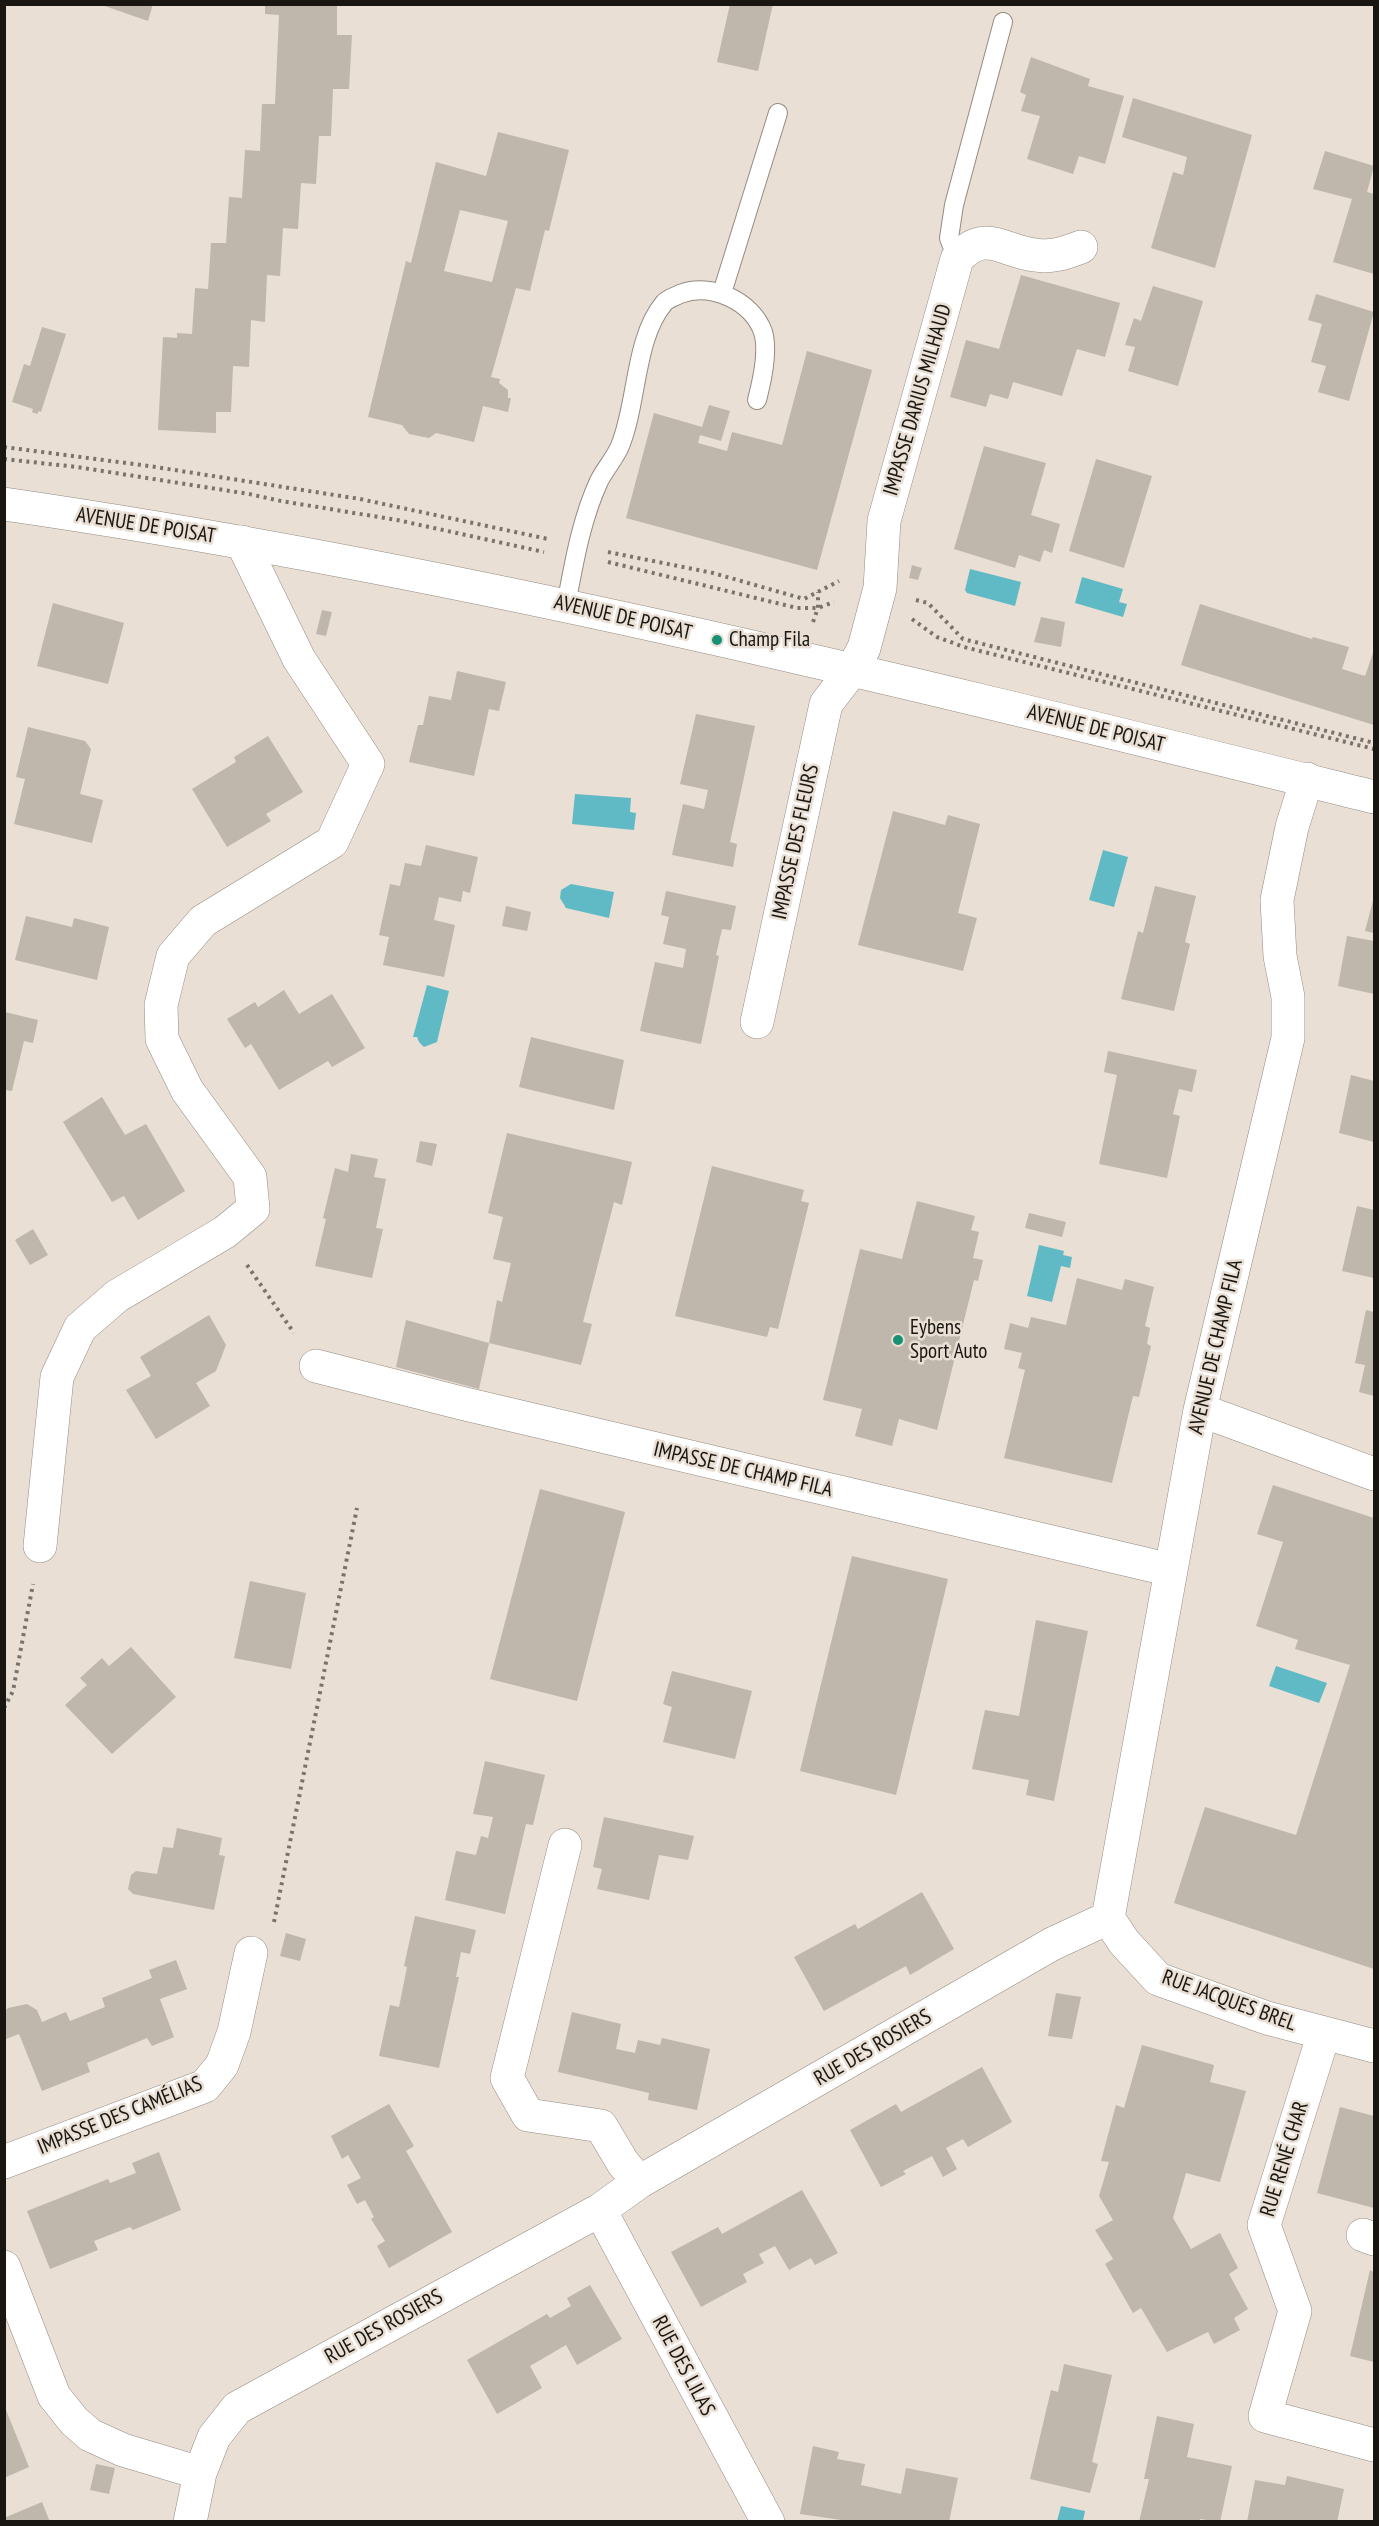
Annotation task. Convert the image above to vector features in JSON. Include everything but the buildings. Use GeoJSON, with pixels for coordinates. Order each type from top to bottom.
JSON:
{"type":"FeatureCollection","features":[{"type":"Feature","properties":{"kind":"street"},"geometry":{"type":"LineString","coordinates":[[957,259],[969,246],[988,242],[1035,255],[1057,256],[1081,247]]}},
{"type":"Feature","properties":{"kind":"street","name":"IMPASSE DARIUS MILHAUD"},"geometry":{"type":"LineString","coordinates":[[852,670],[864,648],[878,597],[884,521],[957,259]]}},
{"type":"Feature","properties":{"kind":"street","name":"AVENUE DE POISAT"},"geometry":{"type":"LineString","coordinates":[[4,504],[124,521],[398,570],[566,605],[852,670],[1374,796]]}},
{"type":"Feature","properties":{"kind":"street"},"geometry":{"type":"LineString","coordinates":[[40,1546],[57,1377],[80,1328],[117,1296],[225,1232],[253,1209],[250,1177],[187,1090],[162,1040],[161,1005],[173,956],[203,921],[332,842],[368,764],[299,659],[242,542]]}},
{"type":"Feature","properties":{"kind":"street","name":"IMPASSE DES FLEURS"},"geometry":{"type":"LineString","coordinates":[[757,1022],[826,704],[852,670]]}},
{"type":"Feature","properties":{"kind":"street","name":"AVENUE DE CHAMP FILA"},"geometry":{"type":"LineString","coordinates":[[1108,1918],[1200,1410],[1288,1038],[1288,998],[1280,956],[1278,900],[1292,827],[1307,779]]}},
{"type":"Feature","properties":{"kind":"street","name":"IMPASSE DE CHAMP FILA"},"geometry":{"type":"LineString","coordinates":[[316,1366],[473,1406],[1171,1570]]}},
{"type":"Feature","properties":{"kind":"street"},"geometry":{"type":"LineString","coordinates":[[1200,1410],[1374,1474]]}},
{"type":"Feature","properties":{"kind":"street"},"geometry":{"type":"LineString","coordinates":[[565,1845],[507,2078],[528,2115],[601,2126],[623,2163],[639,2182]]}},
{"type":"Feature","properties":{"kind":"street","name":"RUE JACQUES BREL"},"geometry":{"type":"LineString","coordinates":[[1108,1918],[1124,1942],[1158,1979],[1267,2018],[1374,2046]]}},
{"type":"Feature","properties":{"kind":"street","name":"RUE DES ROSIERS"},"geometry":{"type":"LineString","coordinates":[[190,2522],[201,2473],[214,2437],[237,2408],[600,2210],[639,2182],[1052,1944],[1108,1918]]}},
{"type":"Feature","properties":{"kind":"street","name":"IMPASSE DES CAMÉLIAS"},"geometry":{"type":"LineString","coordinates":[[4,2162],[205,2086],[222,2065],[234,2032],[251,1953]]}},
{"type":"Feature","properties":{"kind":"street","name":"RUE RENÉ CHAR"},"geometry":{"type":"LineString","coordinates":[[1324,2033],[1264,2225],[1295,2311],[1265,2416],[1374,2445]]}},
{"type":"Feature","properties":{"kind":"street","name":"RUE DES LILAS"},"geometry":{"type":"LineString","coordinates":[[600,2210],[768,2522]]}},
{"type":"Feature","properties":{"kind":"street"},"geometry":{"type":"LineString","coordinates":[[4,2267],[54,2396],[74,2421],[90,2434],[123,2450],[201,2473]]}},
{"type":"Feature","properties":{"kind":"lane"},"geometry":{"type":"LineString","coordinates":[[957,259],[949,238],[954,205],[1003,22]]}},
{"type":"Feature","properties":{"kind":"lane"},"geometry":{"type":"LineString","coordinates":[[722,293],[778,113]]}},
{"type":"Feature","properties":{"kind":"lane"},"geometry":{"type":"LineString","coordinates":[[566,605],[578,546],[599,481],[620,446],[648,331],[666,301],[691,290],[714,290],[748,310],[763,332],[764,370],[757,400]]}},
{"type":"Feature","properties":{"kind":"path"},"geometry":{"type":"LineString","coordinates":[[4,447],[171,469],[360,499],[713,573],[804,599],[840,580],[878,597],[937,637],[964,647],[1374,748]]}},
{"type":"Feature","properties":{"kind":"path"},"geometry":{"type":"LineString","coordinates":[[4,459],[77,467],[249,494]]}},
{"type":"Feature","properties":{"kind":"path"},"geometry":{"type":"LineString","coordinates":[[878,597],[928,603],[963,639],[1374,743]]}},
{"type":"Feature","properties":{"kind":"path"},"geometry":{"type":"LineString","coordinates":[[225,1232],[316,1366]]}},
{"type":"Feature","properties":{"kind":"path"},"geometry":{"type":"LineString","coordinates":[[251,1953],[267,1953],[357,1508]]}},
{"type":"Feature","properties":{"kind":"path"},"geometry":{"type":"LineString","coordinates":[[4,1708],[13,1691],[40,1546]]}},
{"type":"Feature","properties":{"kind":"water"},"geometry":{"type":"Polygon","coordinates":[[[970,569],[1021,582],[1015,606],[967,593],[965,590],[970,569]]]}},
{"type":"Feature","properties":{"kind":"water"},"geometry":{"type":"Polygon","coordinates":[[[1082,577],[1123,589],[1119,602],[1127,604],[1123,617],[1075,603],[1082,577]]]}},
{"type":"Feature","properties":{"kind":"water"},"geometry":{"type":"Polygon","coordinates":[[[575,794],[631,798],[630,812],[636,813],[634,830],[572,824],[575,794]]]}},
{"type":"Feature","properties":{"kind":"water"},"geometry":{"type":"Polygon","coordinates":[[[1103,850],[1128,857],[1114,907],[1089,900],[1103,850]]]}},
{"type":"Feature","properties":{"kind":"water"},"geometry":{"type":"Polygon","coordinates":[[[571,884],[614,892],[609,918],[566,908],[560,898],[561,890],[571,884]]]}},
{"type":"Feature","properties":{"kind":"water"},"geometry":{"type":"Polygon","coordinates":[[[427,985],[449,991],[437,1042],[424,1047],[417,1037],[413,1037],[427,985]]]}},
{"type":"Feature","properties":{"kind":"water"},"geometry":{"type":"Polygon","coordinates":[[[1039,1245],[1064,1251],[1063,1255],[1072,1257],[1070,1268],[1061,1266],[1052,1302],[1027,1296],[1039,1245]]]}},
{"type":"Feature","properties":{"kind":"water"},"geometry":{"type":"Polygon","coordinates":[[[1276,1666],[1327,1683],[1319,1703],[1269,1686],[1276,1666]]]}},
{"type":"Feature","properties":{"kind":"water"},"geometry":{"type":"Polygon","coordinates":[[[1061,2506],[1085,2511],[1083,2521],[1057,2521],[1061,2506]]]}},
{"type":"Feature","properties":{"kind":"place","name":"Champ Fila"},"geometry":{"type":"Point","coordinates":[717,640]}},
{"type":"Feature","properties":{"kind":"place","name":"Eybens Sport Auto"},"geometry":{"type":"Point","coordinates":[898,1340]}}]}
